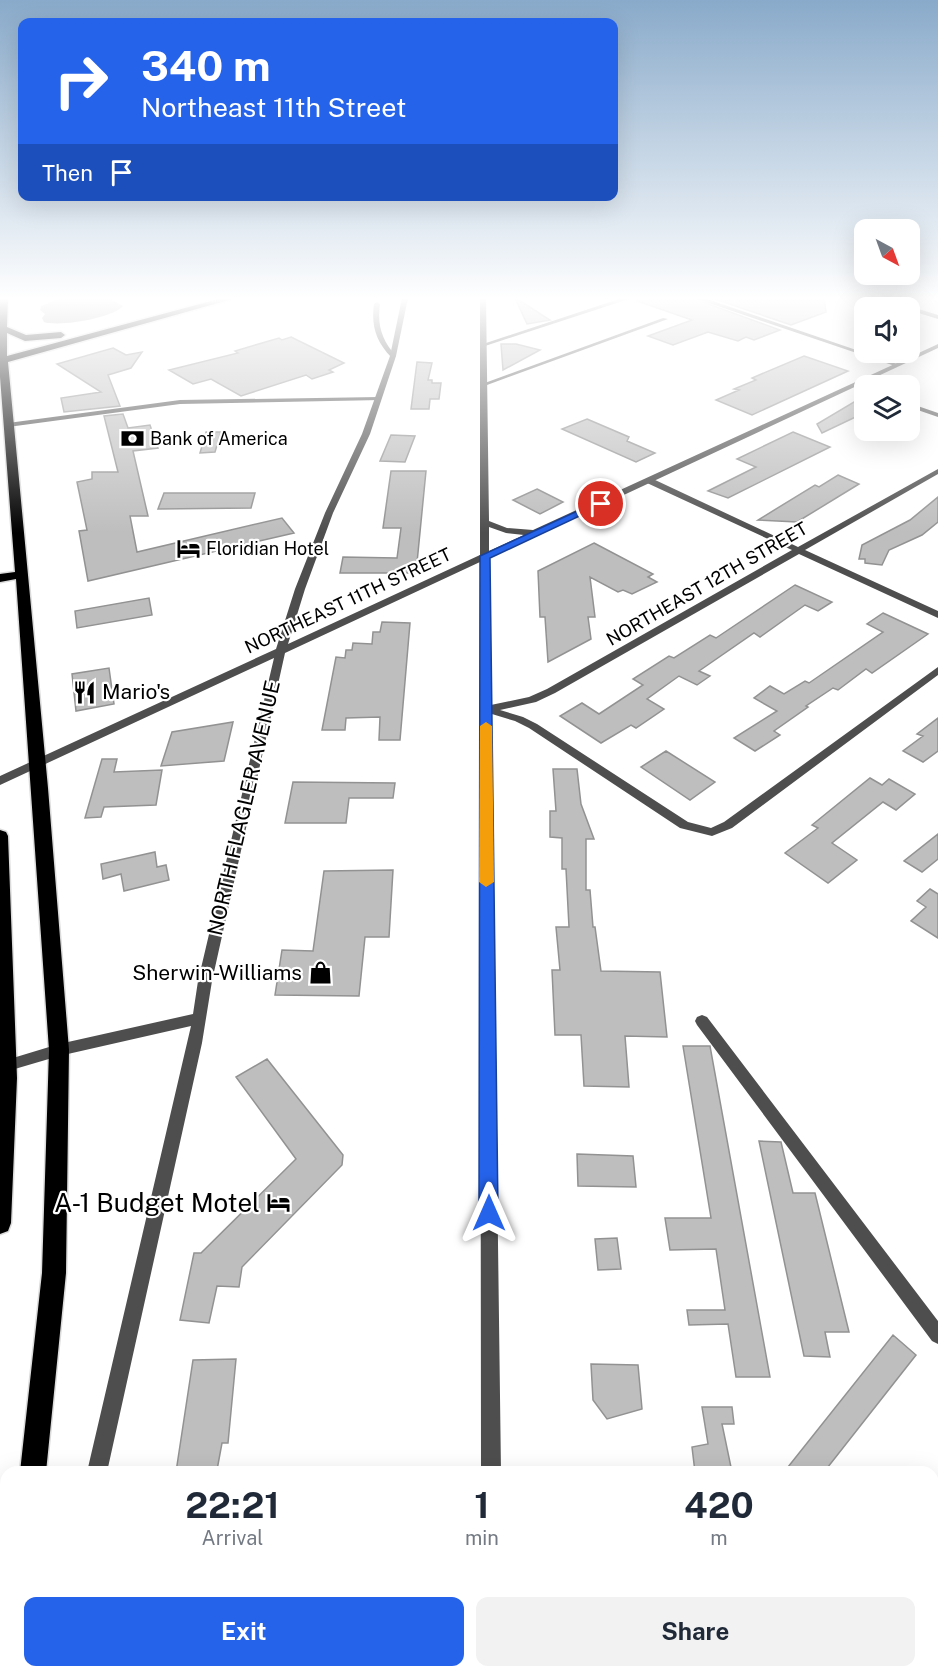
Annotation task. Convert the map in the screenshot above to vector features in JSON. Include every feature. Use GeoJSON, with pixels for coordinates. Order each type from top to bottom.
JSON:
{"type":"FeatureCollection","features":[{"type":"Feature","properties":{"kind":"highway"},"geometry":{"type":"LineString","coordinates":[[3,376],[38,763],[59,1050],[54,1273],[34,1466]]}},
{"type":"Feature","properties":{"kind":"highway"},"geometry":{"type":"LineString","coordinates":[[0,578],[21,575]]}},
{"type":"Feature","properties":{"kind":"highway"},"geometry":{"type":"LineString","coordinates":[[0,836],[8,1065],[5,1166],[0,1223]]}},
{"type":"Feature","properties":{"kind":"street","name":"NORTH FLAGLER AVENUE"},"geometry":{"type":"LineString","coordinates":[[98,1466],[195,1043],[205,981],[281,650],[300,589],[329,513],[366,434],[386,376]]}},
{"type":"Feature","properties":{"kind":"street"},"geometry":{"type":"LineString","coordinates":[[485,376],[491,1466]]}},
{"type":"Feature","properties":{"kind":"street"},"geometry":{"type":"LineString","coordinates":[[485,384],[507,376]]}},
{"type":"Feature","properties":{"kind":"street","name":"NORTHEAST 11TH STREET"},"geometry":{"type":"LineString","coordinates":[[0,781],[874,376]]}},
{"type":"Feature","properties":{"kind":"street"},"geometry":{"type":"LineString","coordinates":[[8,425],[180,402],[379,399]]}},
{"type":"Feature","properties":{"kind":"street"},"geometry":{"type":"LineString","coordinates":[[920,409],[938,415]]}},
{"type":"Feature","properties":{"kind":"street","name":"NORTHEAST 12TH STREET"},"geometry":{"type":"LineString","coordinates":[[486,709],[532,700],[551,691],[938,471]]}},
{"type":"Feature","properties":{"kind":"street"},"geometry":{"type":"LineString","coordinates":[[650,481],[938,615]]}},
{"type":"Feature","properties":{"kind":"street"},"geometry":{"type":"LineString","coordinates":[[485,523],[506,530],[535,534]]}},
{"type":"Feature","properties":{"kind":"street"},"geometry":{"type":"LineString","coordinates":[[486,709],[519,719],[532,726],[670,818],[699,830],[712,832],[728,825],[938,670]]}},
{"type":"Feature","properties":{"kind":"street"},"geometry":{"type":"LineString","coordinates":[[8,1065],[59,1050],[199,1018]]}},
{"type":"Feature","properties":{"kind":"street"},"geometry":{"type":"LineString","coordinates":[[702,1021],[938,1335]]}},
{"type":"Feature","properties":{"kind":"building"},"geometry":{"type":"Polygon","coordinates":[[[76,376],[108,376],[120,406],[64,412],[61,398],[101,392],[76,376]]]}},
{"type":"Feature","properties":{"kind":"building"},"geometry":{"type":"Polygon","coordinates":[[[180,376],[302,376],[241,396],[211,379],[193,384],[180,376]]]}},
{"type":"Feature","properties":{"kind":"building"},"geometry":{"type":"Polygon","coordinates":[[[415,376],[429,376],[428,380],[432,380],[432,383],[441,383],[439,399],[430,399],[429,409],[411,409],[415,376]]]}},
{"type":"Feature","properties":{"kind":"building"},"geometry":{"type":"Polygon","coordinates":[[[837,376],[752,415],[716,400],[756,380],[752,378],[837,376]]]}},
{"type":"Feature","properties":{"kind":"building"},"geometry":{"type":"Polygon","coordinates":[[[854,402],[854,418],[822,433],[817,424],[854,402]]]}},
{"type":"Feature","properties":{"kind":"building"},"geometry":{"type":"Polygon","coordinates":[[[123,414],[128,428],[150,425],[158,448],[133,451],[148,516],[130,516],[137,552],[282,518],[294,533],[88,581],[79,531],[87,530],[77,482],[92,479],[92,472],[118,472],[104,416],[123,414]]]}},
{"type":"Feature","properties":{"kind":"building"},"geometry":{"type":"Polygon","coordinates":[[[587,419],[629,437],[627,441],[655,453],[636,462],[562,429],[587,419]]]}},
{"type":"Feature","properties":{"kind":"building"},"geometry":{"type":"Polygon","coordinates":[[[206,432],[221,432],[215,452],[200,453],[206,432]]]}},
{"type":"Feature","properties":{"kind":"building"},"geometry":{"type":"Polygon","coordinates":[[[793,432],[830,447],[728,498],[708,491],[756,467],[737,459],[793,432]]]}},
{"type":"Feature","properties":{"kind":"building"},"geometry":{"type":"Polygon","coordinates":[[[391,435],[415,436],[405,462],[380,461],[391,435]]]}},
{"type":"Feature","properties":{"kind":"building"},"geometry":{"type":"Polygon","coordinates":[[[391,471],[426,471],[416,573],[340,573],[343,557],[397,558],[401,528],[383,528],[391,471]]]}},
{"type":"Feature","properties":{"kind":"building"},"geometry":{"type":"Polygon","coordinates":[[[838,475],[859,484],[797,522],[758,520],[815,485],[819,487],[838,475]]]}},
{"type":"Feature","properties":{"kind":"building"},"geometry":{"type":"Polygon","coordinates":[[[537,489],[563,502],[540,514],[513,500],[537,489]]]}},
{"type":"Feature","properties":{"kind":"building"},"geometry":{"type":"Polygon","coordinates":[[[164,493],[255,493],[251,508],[158,509],[164,493]]]}},
{"type":"Feature","properties":{"kind":"building"},"geometry":{"type":"Polygon","coordinates":[[[938,497],[938,522],[922,535],[889,550],[882,565],[865,563],[865,559],[859,559],[862,545],[910,520],[938,497]]]}},
{"type":"Feature","properties":{"kind":"building"},"geometry":{"type":"Polygon","coordinates":[[[594,543],[653,574],[648,577],[657,582],[632,594],[623,590],[618,592],[590,577],[595,617],[588,617],[591,639],[548,662],[545,617],[540,617],[538,571],[594,543]]]}},
{"type":"Feature","properties":{"kind":"building"},"geometry":{"type":"Polygon","coordinates":[[[795,585],[832,602],[818,611],[805,605],[760,637],[754,633],[699,671],[710,676],[697,685],[679,676],[647,699],[664,709],[636,728],[631,725],[601,743],[560,716],[582,703],[599,714],[643,685],[633,679],[669,656],[674,658],[710,635],[716,638],[795,585]]]}},
{"type":"Feature","properties":{"kind":"building"},"geometry":{"type":"Polygon","coordinates":[[[149,598],[152,615],[77,628],[75,611],[149,598]]]}},
{"type":"Feature","properties":{"kind":"building"},"geometry":{"type":"Polygon","coordinates":[[[883,613],[928,634],[872,673],[866,669],[838,690],[833,688],[806,706],[808,707],[774,731],[780,735],[755,751],[734,738],[777,711],[754,698],[770,686],[784,694],[805,681],[809,683],[883,632],[867,624],[883,613]]]}},
{"type":"Feature","properties":{"kind":"building"},"geometry":{"type":"Polygon","coordinates":[[[382,622],[410,623],[400,740],[379,740],[380,717],[346,718],[345,730],[322,730],[336,657],[345,658],[346,650],[352,650],[353,643],[372,644],[373,632],[380,632],[382,622]]]}},
{"type":"Feature","properties":{"kind":"building"},"geometry":{"type":"Polygon","coordinates":[[[109,668],[114,704],[76,711],[72,674],[109,668]]]}},
{"type":"Feature","properties":{"kind":"building"},"geometry":{"type":"Polygon","coordinates":[[[938,718],[938,751],[923,762],[903,751],[923,736],[917,734],[938,718]]]}},
{"type":"Feature","properties":{"kind":"building"},"geometry":{"type":"Polygon","coordinates":[[[233,722],[224,761],[161,766],[172,732],[233,722]]]}},
{"type":"Feature","properties":{"kind":"building"},"geometry":{"type":"Polygon","coordinates":[[[666,751],[715,782],[690,800],[641,767],[666,751]]]}},
{"type":"Feature","properties":{"kind":"building"},"geometry":{"type":"Polygon","coordinates":[[[102,759],[117,759],[114,772],[162,770],[156,805],[104,807],[101,817],[85,818],[102,759]]]}},
{"type":"Feature","properties":{"kind":"building"},"geometry":{"type":"Polygon","coordinates":[[[553,769],[577,769],[581,804],[594,839],[586,839],[586,890],[590,890],[593,927],[595,927],[601,971],[660,972],[667,1037],[625,1036],[629,1087],[584,1086],[581,1035],[555,1035],[552,970],[560,970],[556,927],[569,927],[566,869],[562,869],[562,838],[550,837],[550,811],[556,811],[553,769]]]}},
{"type":"Feature","properties":{"kind":"building"},"geometry":{"type":"Polygon","coordinates":[[[870,778],[882,785],[889,779],[915,794],[896,810],[883,802],[832,843],[857,860],[828,883],[785,853],[818,828],[812,825],[870,778]]]}},
{"type":"Feature","properties":{"kind":"building"},"geometry":{"type":"Polygon","coordinates":[[[293,782],[395,783],[393,798],[349,798],[346,823],[285,823],[293,782]]]}},
{"type":"Feature","properties":{"kind":"building"},"geometry":{"type":"Polygon","coordinates":[[[938,834],[938,859],[922,872],[904,861],[938,834]]]}},
{"type":"Feature","properties":{"kind":"building"},"geometry":{"type":"Polygon","coordinates":[[[155,852],[157,867],[166,865],[169,880],[124,891],[121,874],[103,879],[101,864],[155,852]]]}},
{"type":"Feature","properties":{"kind":"building"},"geometry":{"type":"Polygon","coordinates":[[[393,870],[389,937],[365,937],[359,996],[275,995],[282,950],[313,951],[324,871],[393,870]]]}},
{"type":"Feature","properties":{"kind":"building"},"geometry":{"type":"Polygon","coordinates":[[[930,889],[938,894],[938,938],[911,921],[926,907],[917,901],[930,889]]]}},
{"type":"Feature","properties":{"kind":"building"},"geometry":{"type":"Polygon","coordinates":[[[683,1046],[710,1046],[770,1377],[736,1377],[728,1324],[689,1325],[687,1310],[725,1310],[716,1249],[670,1250],[665,1218],[711,1218],[683,1046]]]}},
{"type":"Feature","properties":{"kind":"building","name":"A-1 Budget Motel"},"geometry":{"type":"Polygon","coordinates":[[[267,1059],[343,1155],[342,1165],[242,1267],[239,1287],[217,1286],[209,1323],[180,1320],[194,1253],[201,1253],[296,1159],[236,1077],[267,1059]]]}},
{"type":"Feature","properties":{"kind":"building"},"geometry":{"type":"Polygon","coordinates":[[[759,1141],[781,1142],[793,1193],[815,1193],[849,1332],[825,1332],[830,1357],[804,1356],[759,1141]]]}},
{"type":"Feature","properties":{"kind":"building"},"geometry":{"type":"Polygon","coordinates":[[[577,1154],[633,1156],[636,1187],[578,1186],[577,1154]]]}},
{"type":"Feature","properties":{"kind":"building"},"geometry":{"type":"Polygon","coordinates":[[[617,1238],[621,1269],[598,1270],[595,1239],[617,1238]]]}},
{"type":"Feature","properties":{"kind":"building"},"geometry":{"type":"Polygon","coordinates":[[[893,1335],[916,1355],[829,1466],[789,1466],[893,1335]]]}},
{"type":"Feature","properties":{"kind":"building"},"geometry":{"type":"Polygon","coordinates":[[[236,1359],[228,1443],[222,1443],[218,1466],[177,1466],[193,1360],[236,1359]]]}},
{"type":"Feature","properties":{"kind":"building"},"geometry":{"type":"Polygon","coordinates":[[[591,1364],[638,1365],[642,1409],[607,1419],[593,1400],[591,1364]]]}},
{"type":"Feature","properties":{"kind":"building"},"geometry":{"type":"Polygon","coordinates":[[[702,1407],[732,1407],[734,1424],[722,1424],[731,1466],[694,1466],[692,1447],[708,1444],[702,1407]]]}},
{"type":"Feature","properties":{"kind":"slow traffic"},"geometry":{"type":"LineString","coordinates":[[486,726],[486,882]]}},
{"type":"Feature","properties":{"kind":"place","name":"Bank of America"},"geometry":{"type":"Point","coordinates":[132,439]}},
{"type":"Feature","properties":{"kind":"place","name":"Floridian Hotel"},"geometry":{"type":"Point","coordinates":[188,549]}},
{"type":"Feature","properties":{"kind":"place","name":"Mario's"},"geometry":{"type":"Point","coordinates":[84,692]}},
{"type":"Feature","properties":{"kind":"place","name":"Sherwin-Williams"},"geometry":{"type":"Point","coordinates":[320,973]}},
{"type":"Feature","properties":{"kind":"place","name":"A-1 Budget Motel"},"geometry":{"type":"Point","coordinates":[278,1203]}},
{"type":"Feature","properties":{"kind":"route"},"geometry":{"type":"LineString","coordinates":[[489,1213],[485,556],[601,504]]}}]}
